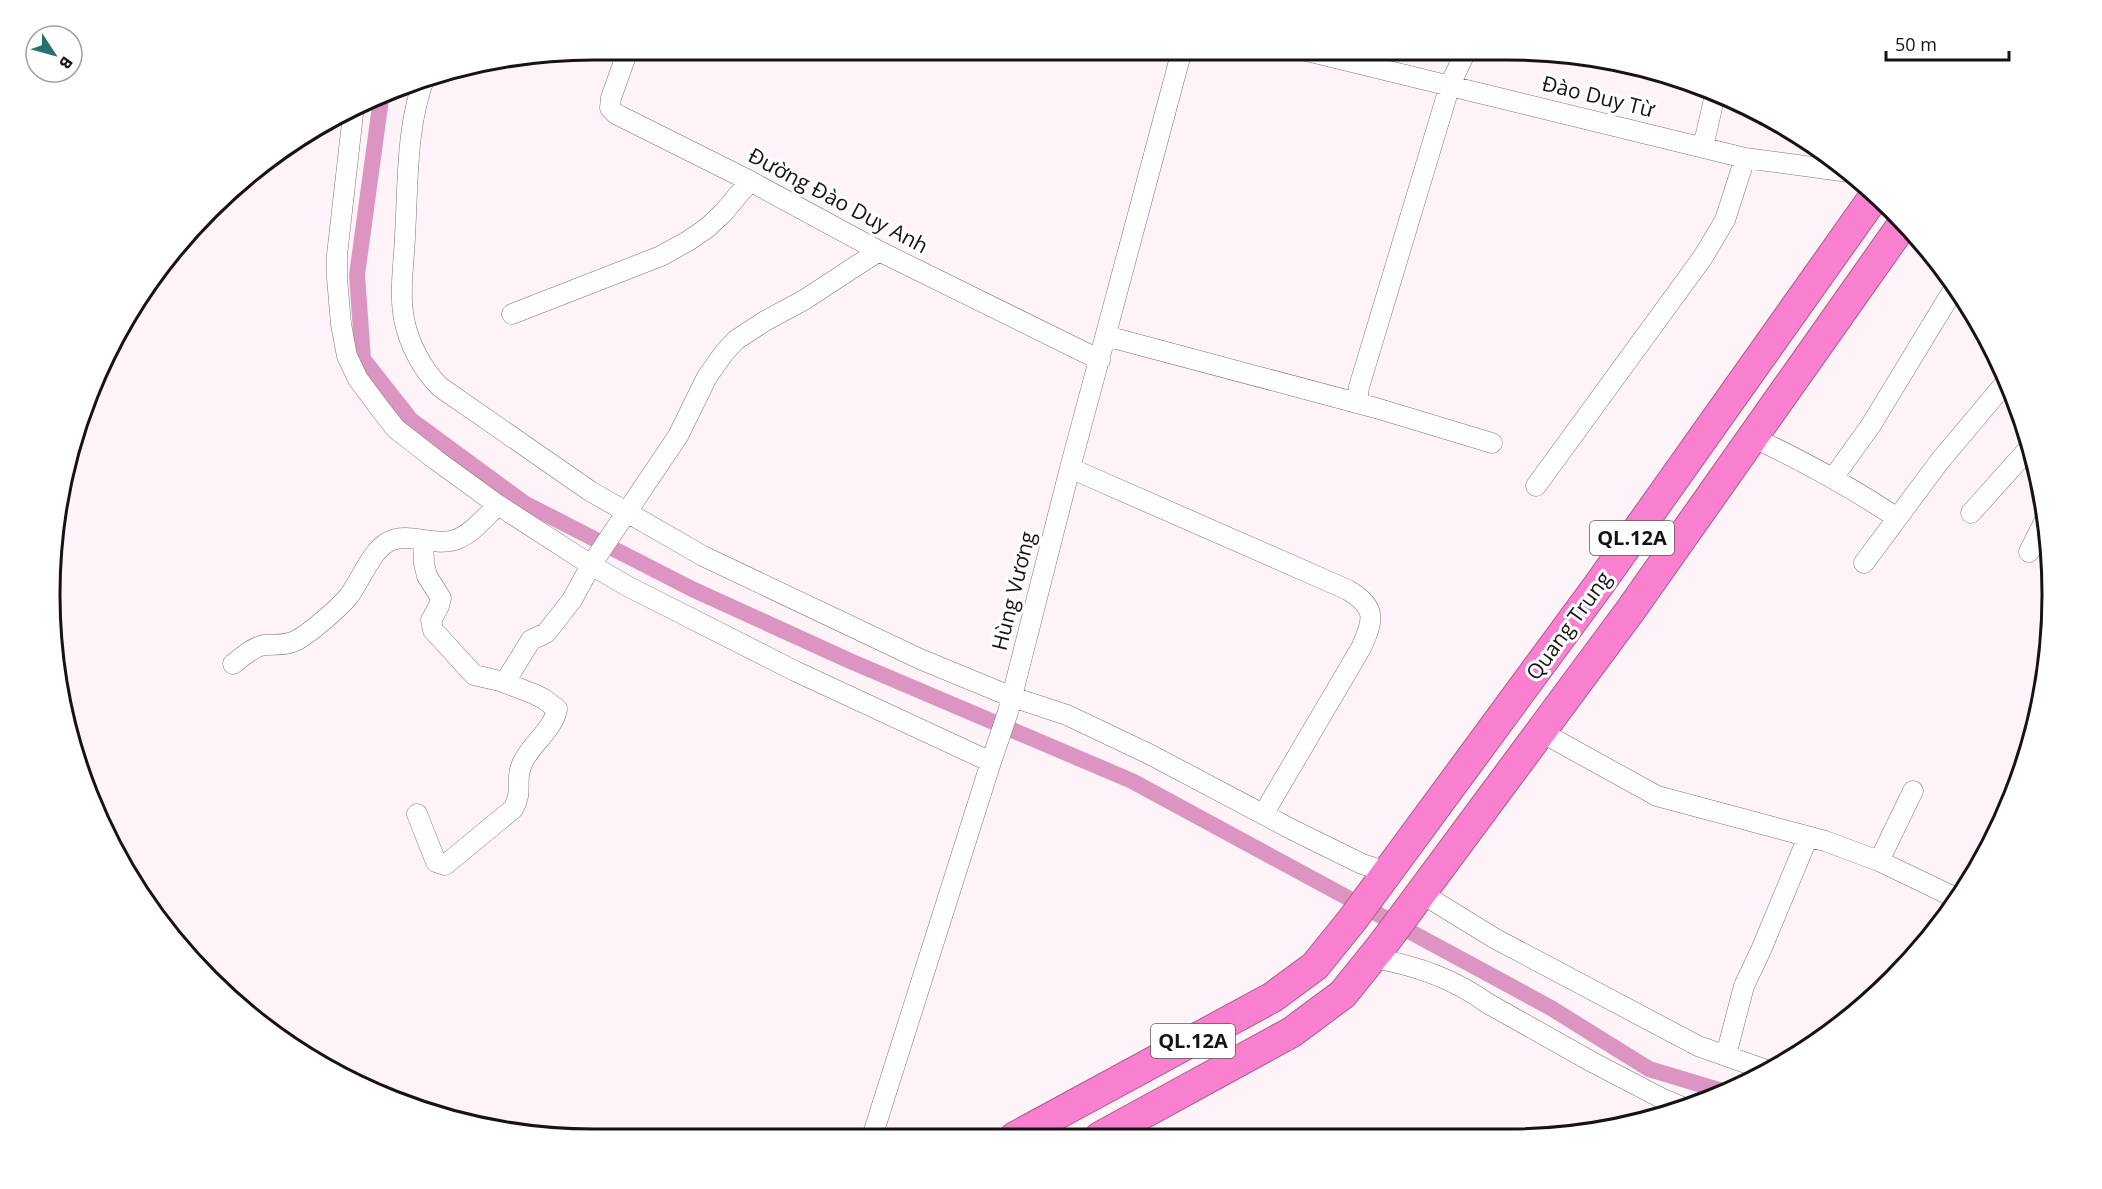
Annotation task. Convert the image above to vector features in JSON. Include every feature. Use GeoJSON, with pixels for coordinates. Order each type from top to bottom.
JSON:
{"type":"FeatureCollection","features":[{"type":"Feature","properties":{"kind":"highway","name":"Quang Trung"},"geometry":{"type":"LineString","coordinates":[[1385,875],[1598,586],[1870,203]]}},
{"type":"Feature","properties":{"kind":"highway","name":"Quang Trung"},"geometry":{"type":"LineString","coordinates":[[1418,898],[1630,610],[1898,231]]}},
{"type":"Feature","properties":{"kind":"highway"},"geometry":{"type":"LineString","coordinates":[[1598,586],[1630,610]]}},
{"type":"Feature","properties":{"kind":"highway","name":"QL.12A"},"geometry":{"type":"LineString","coordinates":[[1030,1129],[1273,997],[1315,966],[1385,875]]}},
{"type":"Feature","properties":{"kind":"highway","name":"QL.12A"},"geometry":{"type":"LineString","coordinates":[[1115,1129],[1292,1032],[1343,994],[1418,898]]}},
{"type":"Feature","properties":{"kind":"highway"},"geometry":{"type":"LineString","coordinates":[[1157,1061],[1174,1097]]}},
{"type":"Feature","properties":{"kind":"street","name":"Đường Đào Duy Anh"},"geometry":{"type":"LineString","coordinates":[[624,60],[611,98],[610,108],[616,114],[750,181],[879,251],[1100,360]]}},
{"type":"Feature","properties":{"kind":"street","name":"Hùng Vương"},"geometry":{"type":"LineString","coordinates":[[875,1129],[1010,705],[1070,468],[1179,60]]}},
{"type":"Feature","properties":{"kind":"street","name":"Đào Duy Từ"},"geometry":{"type":"LineString","coordinates":[[1345,60],[1745,159],[1833,170]]}},
{"type":"Feature","properties":{"kind":"street"},"geometry":{"type":"LineString","coordinates":[[1357,403],[1359,387],[1450,85],[1462,60]]}},
{"type":"Feature","properties":{"kind":"street"},"geometry":{"type":"LineString","coordinates":[[423,88],[412,140],[402,288],[404,317],[411,340],[427,372],[440,387],[626,516],[713,561],[920,659],[1010,705],[1067,715],[1149,754],[1291,829],[1385,875]]}},
{"type":"Feature","properties":{"kind":"street"},"geometry":{"type":"LineString","coordinates":[[1703,147],[1713,102]]}},
{"type":"Feature","properties":{"kind":"street"},"geometry":{"type":"LineString","coordinates":[[353,118],[337,255],[339,301],[347,356],[358,379],[396,429],[498,505],[629,587],[795,671],[992,757]]}},
{"type":"Feature","properties":{"kind":"street"},"geometry":{"type":"LineString","coordinates":[[1536,486],[1712,243],[1725,220],[1745,159]]}},
{"type":"Feature","properties":{"kind":"street"},"geometry":{"type":"LineString","coordinates":[[512,314],[661,256],[688,241],[723,213],[750,181]]}},
{"type":"Feature","properties":{"kind":"street"},"geometry":{"type":"LineString","coordinates":[[505,682],[531,639],[546,633],[572,600],[593,563],[678,436],[707,377],[730,346],[765,321],[804,300],[879,251]]}},
{"type":"Feature","properties":{"kind":"street"},"geometry":{"type":"LineString","coordinates":[[1833,478],[1870,426],[1950,295]]}},
{"type":"Feature","properties":{"kind":"street"},"geometry":{"type":"LineString","coordinates":[[1106,336],[1357,403],[1492,443]]}},
{"type":"Feature","properties":{"kind":"street"},"geometry":{"type":"LineString","coordinates":[[1864,563],[1939,462],[2000,389]]}},
{"type":"Feature","properties":{"kind":"street"},"geometry":{"type":"LineString","coordinates":[[1752,437],[1857,491],[1897,518]]}},
{"type":"Feature","properties":{"kind":"street"},"geometry":{"type":"LineString","coordinates":[[1971,513],[2024,454]]}},
{"type":"Feature","properties":{"kind":"street"},"geometry":{"type":"LineString","coordinates":[[1070,468],[1348,590],[1367,604],[1371,613],[1371,621],[1365,640],[1264,813]]}},
{"type":"Feature","properties":{"kind":"street"},"geometry":{"type":"LineString","coordinates":[[233,664],[259,646],[284,644],[304,635],[347,598],[373,558],[386,543],[401,538],[445,542],[462,537],[498,505]]}},
{"type":"Feature","properties":{"kind":"street"},"geometry":{"type":"LineString","coordinates":[[2029,552],[2038,534]]}},
{"type":"Feature","properties":{"kind":"street"},"geometry":{"type":"LineString","coordinates":[[417,814],[436,862],[442,865],[513,809],[519,799],[520,766],[552,722],[557,709],[544,699],[505,682],[474,675],[433,630],[431,620],[441,598],[427,576],[423,541]]}},
{"type":"Feature","properties":{"kind":"street"},"geometry":{"type":"LineString","coordinates":[[1540,732],[1657,796],[1826,841],[1879,861],[1949,895]]}},
{"type":"Feature","properties":{"kind":"street"},"geometry":{"type":"LineString","coordinates":[[1879,861],[1913,790]]}},
{"type":"Feature","properties":{"kind":"street"},"geometry":{"type":"LineString","coordinates":[[1726,1055],[1744,986],[1808,837]]}},
{"type":"Feature","properties":{"kind":"street"},"geometry":{"type":"LineString","coordinates":[[1418,898],[1698,1046],[1757,1067]]}},
{"type":"Feature","properties":{"kind":"street"},"geometry":{"type":"LineString","coordinates":[[1378,951],[1401,963],[1449,979],[1594,1063],[1672,1103]]}},
{"type":"Feature","properties":{"kind":"waterway"},"geometry":{"type":"LineString","coordinates":[[380,105],[357,275],[363,359],[411,420],[524,503],[692,589],[850,661],[1132,781],[1551,1008],[1649,1069],[1712,1088]]}}]}
